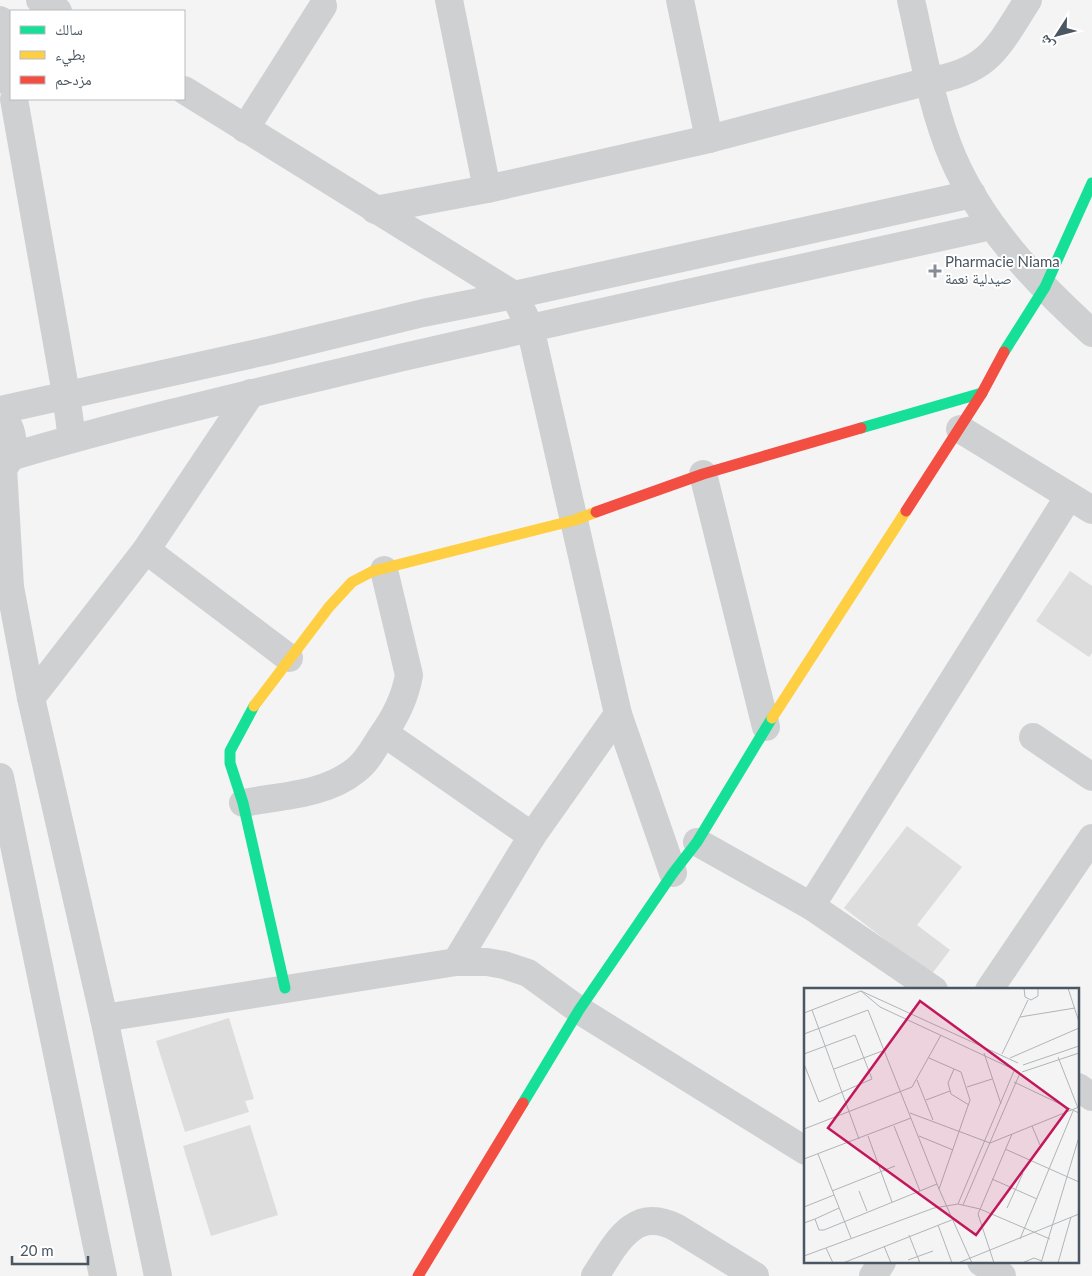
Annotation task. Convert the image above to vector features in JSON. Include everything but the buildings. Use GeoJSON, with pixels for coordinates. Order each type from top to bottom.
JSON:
{"type":"FeatureCollection","features":[{"type":"Feature","properties":{"kind":"street"},"geometry":{"type":"LineString","coordinates":[[40,0],[56,10]]}},
{"type":"Feature","properties":{"kind":"street"},"geometry":{"type":"LineString","coordinates":[[450,0],[488,189]]}},
{"type":"Feature","properties":{"kind":"street"},"geometry":{"type":"LineString","coordinates":[[680,0],[710,139]]}},
{"type":"Feature","properties":{"kind":"street"},"geometry":{"type":"LineString","coordinates":[[911,0],[929,81],[953,158],[972,194],[991,226],[1045,287],[1092,332]]}},
{"type":"Feature","properties":{"kind":"street"},"geometry":{"type":"LineString","coordinates":[[375,210],[488,189],[710,139],[966,73],[983,62],[1000,43],[1028,0]]}},
{"type":"Feature","properties":{"kind":"street"},"geometry":{"type":"LineString","coordinates":[[245,129],[323,6]]}},
{"type":"Feature","properties":{"kind":"street"},"geometry":{"type":"LineString","coordinates":[[0,20],[10,78]]}},
{"type":"Feature","properties":{"kind":"street"},"geometry":{"type":"LineString","coordinates":[[185,91],[514,295],[530,327],[618,714],[673,872]]}},
{"type":"Feature","properties":{"kind":"street"},"geometry":{"type":"LineString","coordinates":[[14,100],[66,394],[72,439]]}},
{"type":"Feature","properties":{"kind":"street"},"geometry":{"type":"LineString","coordinates":[[422,1274],[579,1010],[673,872],[697,842],[766,727],[960,429],[1014,335],[1045,287],[1091,186]]}},
{"type":"Feature","properties":{"kind":"street"},"geometry":{"type":"LineString","coordinates":[[0,410],[271,350],[422,313],[514,295],[972,194]]}},
{"type":"Feature","properties":{"kind":"street"},"geometry":{"type":"LineString","coordinates":[[4,466],[72,439],[251,393],[530,327],[991,226]]}},
{"type":"Feature","properties":{"kind":"street"},"geometry":{"type":"LineString","coordinates":[[30,698],[146,550],[251,393]]}},
{"type":"Feature","properties":{"kind":"street"},"geometry":{"type":"LineString","coordinates":[[285,988],[243,803],[230,763],[231,746],[248,714],[289,658],[344,590],[361,576],[575,520],[703,474],[982,393]]}},
{"type":"Feature","properties":{"kind":"street"},"geometry":{"type":"LineString","coordinates":[[0,415],[11,431],[13,444],[4,466],[10,587],[30,698],[104,1018],[158,1276]]}},
{"type":"Feature","properties":{"kind":"street"},"geometry":{"type":"LineString","coordinates":[[811,906],[1081,503],[960,429]]}},
{"type":"Feature","properties":{"kind":"street"},"geometry":{"type":"LineString","coordinates":[[703,474],[766,727]]}},
{"type":"Feature","properties":{"kind":"street"},"geometry":{"type":"LineString","coordinates":[[146,550],[289,658]]}},
{"type":"Feature","properties":{"kind":"street"},"geometry":{"type":"LineString","coordinates":[[243,803],[314,790],[338,782],[363,763],[384,733],[402,701],[409,675],[384,570]]}},
{"type":"Feature","properties":{"kind":"street"},"geometry":{"type":"LineString","coordinates":[[456,962],[532,836],[618,714]]}},
{"type":"Feature","properties":{"kind":"street"},"geometry":{"type":"LineString","coordinates":[[384,733],[532,836]]}},
{"type":"Feature","properties":{"kind":"street"},"geometry":{"type":"LineString","coordinates":[[1034,737],[1092,777]]}},
{"type":"Feature","properties":{"kind":"street"},"geometry":{"type":"LineString","coordinates":[[0,776],[103,1276]]}},
{"type":"Feature","properties":{"kind":"street"},"geometry":{"type":"LineString","coordinates":[[990,988],[1092,838]]}},
{"type":"Feature","properties":{"kind":"street"},"geometry":{"type":"LineString","coordinates":[[697,842],[811,906],[931,988]]}},
{"type":"Feature","properties":{"kind":"street"},"geometry":{"type":"LineString","coordinates":[[104,1018],[456,962],[486,962],[517,969],[538,979],[579,1010],[804,1150]]}},
{"type":"Feature","properties":{"kind":"street"},"geometry":{"type":"LineString","coordinates":[[1080,1089],[1092,1096]]}},
{"type":"Feature","properties":{"kind":"street"},"geometry":{"type":"LineString","coordinates":[[594,1276],[617,1242],[627,1231],[638,1223],[651,1220],[665,1222],[677,1228],[755,1276]]}},
{"type":"Feature","properties":{"kind":"street"},"geometry":{"type":"LineString","coordinates":[[873,1276],[881,1264]]}},
{"type":"Feature","properties":{"kind":"street"},"geometry":{"type":"LineString","coordinates":[[984,1264],[1002,1276]]}},
{"type":"Feature","properties":{"kind":"traffic: fast"},"geometry":{"type":"LineString","coordinates":[[1004,352],[1045,287],[1092,183]]}},
{"type":"Feature","properties":{"kind":"traffic: fast"},"geometry":{"type":"LineString","coordinates":[[861,428],[982,393]]}},
{"type":"Feature","properties":{"kind":"traffic: fast"},"geometry":{"type":"LineString","coordinates":[[254,706],[230,751],[230,763],[243,803],[285,988]]}},
{"type":"Feature","properties":{"kind":"traffic: fast"},"geometry":{"type":"LineString","coordinates":[[523,1103],[579,1010],[673,873],[697,842],[772,718]]}},
{"type":"Feature","properties":{"kind":"traffic: slow"},"geometry":{"type":"LineString","coordinates":[[772,718],[906,511]]}},
{"type":"Feature","properties":{"kind":"traffic: slow"},"geometry":{"type":"LineString","coordinates":[[254,706],[329,607],[352,582],[373,571],[575,520],[596,512]]}},
{"type":"Feature","properties":{"kind":"traffic: jam"},"geometry":{"type":"LineString","coordinates":[[906,511],[982,393],[1004,352]]}},
{"type":"Feature","properties":{"kind":"traffic: jam"},"geometry":{"type":"LineString","coordinates":[[596,512],[703,474],[861,428]]}},
{"type":"Feature","properties":{"kind":"traffic: jam"},"geometry":{"type":"LineString","coordinates":[[418,1276],[523,1103]]}},
{"type":"Feature","properties":{"kind":"place","name":"Pharmacie Niama صيدلية نعمة"},"geometry":{"type":"Point","coordinates":[935,271]}}]}
